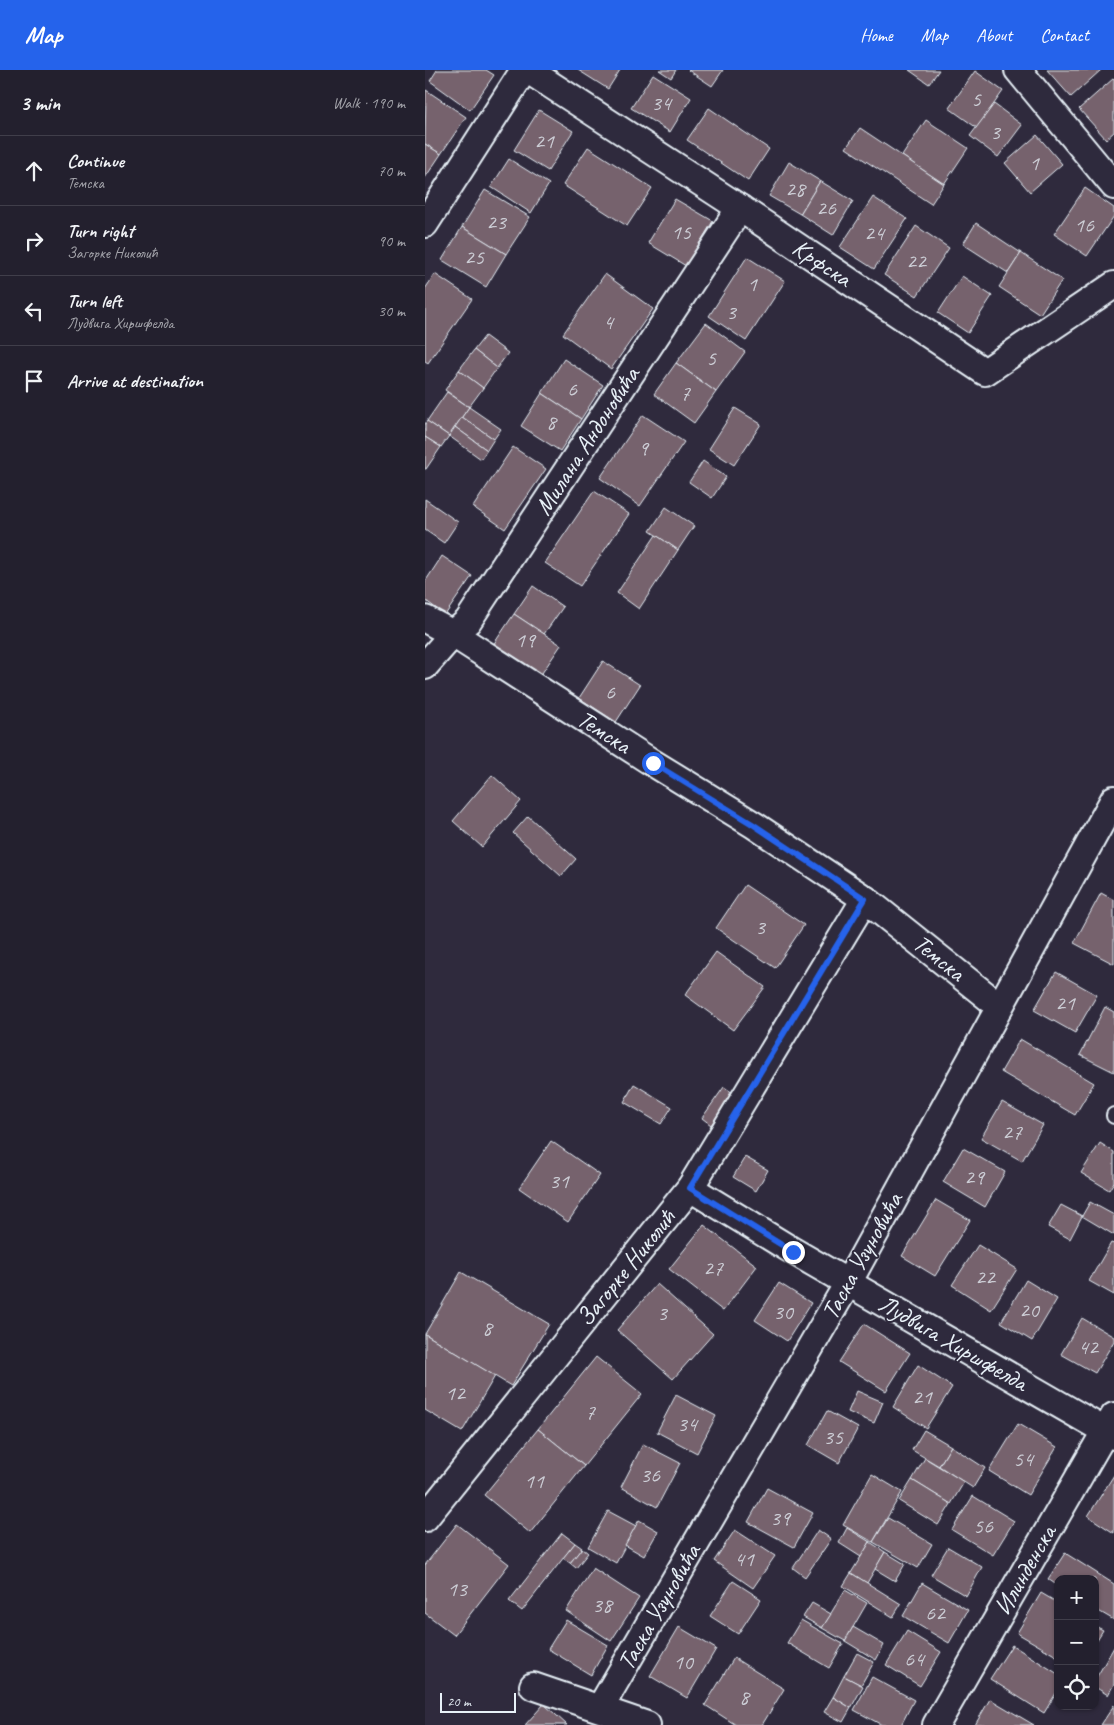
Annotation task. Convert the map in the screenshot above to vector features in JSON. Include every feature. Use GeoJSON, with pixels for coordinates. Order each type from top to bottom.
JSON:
{"type":"FeatureCollection","features":[{"type":"Feature","properties":{"kind":"street","name":"Крфска"},"geometry":{"type":"LineString","coordinates":[[526,70],[740,208],[985,372],[1114,285]]}},
{"type":"Feature","properties":{"kind":"street"},"geometry":{"type":"LineString","coordinates":[[425,224],[526,70]]}},
{"type":"Feature","properties":{"kind":"street"},"geometry":{"type":"LineString","coordinates":[[1018,70],[1114,186]]}},
{"type":"Feature","properties":{"kind":"street","name":"Милана Андоновића"},"geometry":{"type":"LineString","coordinates":[[425,666],[453,634],[468,622],[740,208]]}},
{"type":"Feature","properties":{"kind":"street","name":"Темска"},"geometry":{"type":"LineString","coordinates":[[425,619],[453,634],[653,763],[754,825],[865,899],[999,1006]]}},
{"type":"Feature","properties":{"kind":"street","name":"Таска Узуновића"},"geometry":{"type":"LineString","coordinates":[[599,1708],[848,1283],[1114,799]]}},
{"type":"Feature","properties":{"kind":"street","name":"Загорке Николић"},"geometry":{"type":"LineString","coordinates":[[425,1518],[690,1188],[865,899]]}},
{"type":"Feature","properties":{"kind":"street","name":"Лудвига Хиршфелда"},"geometry":{"type":"LineString","coordinates":[[690,1188],[793,1252],[1111,1427]]}},
{"type":"Feature","properties":{"kind":"street","name":"Илинденска"},"geometry":{"type":"LineString","coordinates":[[936,1725],[1111,1427]]}},
{"type":"Feature","properties":{"kind":"street"},"geometry":{"type":"LineString","coordinates":[[533,1686],[647,1725]]}},
{"type":"Feature","properties":{"kind":"building"},"geometry":{"type":"Polygon","coordinates":[[[437,70],[486,70],[494,75],[470,110],[430,81],[437,70]]]}},
{"type":"Feature","properties":{"kind":"building"},"geometry":{"type":"Polygon","coordinates":[[[578,70],[620,70],[608,89],[578,70]]]}},
{"type":"Feature","properties":{"kind":"building"},"geometry":{"type":"Polygon","coordinates":[[[659,70],[676,70],[671,78],[659,70]]]}},
{"type":"Feature","properties":{"kind":"building"},"geometry":{"type":"Polygon","coordinates":[[[688,70],[723,70],[712,86],[688,70]]]}},
{"type":"Feature","properties":{"kind":"building"},"geometry":{"type":"Polygon","coordinates":[[[909,70],[939,70],[929,84],[909,70]]]}},
{"type":"Feature","properties":{"kind":"building"},"geometry":{"type":"Polygon","coordinates":[[[1047,70],[1101,70],[1071,97],[1047,70]]]}},
{"type":"Feature","properties":{"kind":"building"},"geometry":{"type":"Polygon","coordinates":[[[975,71],[1003,91],[977,128],[949,108],[975,71]]]}},
{"type":"Feature","properties":{"kind":"building"},"geometry":{"type":"Polygon","coordinates":[[[653,74],[691,98],[670,132],[631,108],[653,74]]]}},
{"type":"Feature","properties":{"kind":"building"},"geometry":{"type":"Polygon","coordinates":[[[1114,78],[1114,132],[1106,139],[1079,109],[1114,78]]]}},
{"type":"Feature","properties":{"kind":"building"},"geometry":{"type":"Polygon","coordinates":[[[426,90],[466,117],[441,154],[425,144],[426,90]]]}},
{"type":"Feature","properties":{"kind":"building"},"geometry":{"type":"Polygon","coordinates":[[[994,104],[1022,125],[998,157],[970,136],[994,104]]]}},
{"type":"Feature","properties":{"kind":"building"},"geometry":{"type":"Polygon","coordinates":[[[709,108],[769,149],[748,181],[687,140],[709,108]]]}},
{"type":"Feature","properties":{"kind":"building"},"geometry":{"type":"Polygon","coordinates":[[[539,110],[573,131],[548,171],[514,150],[539,110]]]}},
{"type":"Feature","properties":{"kind":"building"},"geometry":{"type":"Polygon","coordinates":[[[926,120],[968,148],[944,184],[902,156],[926,120]]]}},
{"type":"Feature","properties":{"kind":"building"},"geometry":{"type":"Polygon","coordinates":[[[860,128],[944,184],[931,204],[846,148],[860,128]]]}},
{"type":"Feature","properties":{"kind":"building"},"geometry":{"type":"Polygon","coordinates":[[[1037,135],[1062,164],[1030,192],[1005,163],[1037,135]]]}},
{"type":"Feature","properties":{"kind":"building"},"geometry":{"type":"Polygon","coordinates":[[[425,144],[441,154],[425,178],[425,144]]]}},
{"type":"Feature","properties":{"kind":"building"},"geometry":{"type":"Polygon","coordinates":[[[588,147],[652,188],[627,226],[563,185],[588,147]]]}},
{"type":"Feature","properties":{"kind":"building"},"geometry":{"type":"Polygon","coordinates":[[[509,159],[549,184],[531,213],[491,187],[509,159]]]}},
{"type":"Feature","properties":{"kind":"building"},"geometry":{"type":"Polygon","coordinates":[[[789,162],[820,181],[800,214],[769,196],[789,162]]]}},
{"type":"Feature","properties":{"kind":"building"},"geometry":{"type":"Polygon","coordinates":[[[820,181],[853,201],[833,235],[800,214],[820,181]]]}},
{"type":"Feature","properties":{"kind":"building"},"geometry":{"type":"Polygon","coordinates":[[[1085,188],[1114,208],[1114,216],[1087,256],[1054,234],[1085,188]]]}},
{"type":"Feature","properties":{"kind":"building"},"geometry":{"type":"Polygon","coordinates":[[[485,190],[530,217],[506,254],[462,227],[485,190]]]}},
{"type":"Feature","properties":{"kind":"building"},"geometry":{"type":"Polygon","coordinates":[[[873,197],[907,219],[874,269],[840,247],[873,197]]]}},
{"type":"Feature","properties":{"kind":"building"},"geometry":{"type":"Polygon","coordinates":[[[675,199],[713,221],[686,266],[648,243],[675,199]]]}},
{"type":"Feature","properties":{"kind":"building"},"geometry":{"type":"Polygon","coordinates":[[[976,223],[1021,253],[1008,273],[963,244],[976,223]]]}},
{"type":"Feature","properties":{"kind":"building"},"geometry":{"type":"Polygon","coordinates":[[[916,226],[949,248],[917,296],[884,275],[916,226]]]}},
{"type":"Feature","properties":{"kind":"building"},"geometry":{"type":"Polygon","coordinates":[[[462,227],[506,254],[486,287],[442,260],[462,227]]]}},
{"type":"Feature","properties":{"kind":"building"},"geometry":{"type":"Polygon","coordinates":[[[1021,253],[1062,280],[1040,314],[999,287],[1021,253]]]}},
{"type":"Feature","properties":{"kind":"building"},"geometry":{"type":"Polygon","coordinates":[[[747,257],[785,281],[746,341],[709,316],[747,257]]]}},
{"type":"Feature","properties":{"kind":"building"},"geometry":{"type":"Polygon","coordinates":[[[435,274],[472,299],[428,363],[425,361],[425,289],[435,274]]]}},
{"type":"Feature","properties":{"kind":"building"},"geometry":{"type":"Polygon","coordinates":[[[605,274],[653,309],[611,369],[563,334],[605,274]]]}},
{"type":"Feature","properties":{"kind":"building"},"geometry":{"type":"Polygon","coordinates":[[[962,276],[992,296],[968,333],[938,313],[962,276]]]}},
{"type":"Feature","properties":{"kind":"building"},"geometry":{"type":"Polygon","coordinates":[[[706,323],[745,352],[716,392],[676,363],[706,323]]]}},
{"type":"Feature","properties":{"kind":"building"},"geometry":{"type":"Polygon","coordinates":[[[485,336],[508,353],[497,368],[474,350],[485,336]]]}},
{"type":"Feature","properties":{"kind":"building"},"geometry":{"type":"Polygon","coordinates":[[[474,350],[497,368],[483,388],[459,370],[474,350]]]}},
{"type":"Feature","properties":{"kind":"building"},"geometry":{"type":"Polygon","coordinates":[[[564,359],[603,385],[581,419],[542,393],[564,359]]]}},
{"type":"Feature","properties":{"kind":"building"},"geometry":{"type":"Polygon","coordinates":[[[676,363],[716,392],[694,423],[654,394],[676,363]]]}},
{"type":"Feature","properties":{"kind":"building"},"geometry":{"type":"Polygon","coordinates":[[[459,370],[483,388],[469,407],[445,390],[459,370]]]}},
{"type":"Feature","properties":{"kind":"building"},"geometry":{"type":"Polygon","coordinates":[[[447,392],[469,407],[449,436],[427,421],[447,392]]]}},
{"type":"Feature","properties":{"kind":"building"},"geometry":{"type":"Polygon","coordinates":[[[542,393],[581,419],[560,451],[521,426],[542,393]]]}},
{"type":"Feature","properties":{"kind":"building"},"geometry":{"type":"Polygon","coordinates":[[[469,407],[501,429],[494,439],[462,417],[469,407]]]}},
{"type":"Feature","properties":{"kind":"building"},"geometry":{"type":"Polygon","coordinates":[[[735,408],[761,424],[734,465],[709,449],[735,408]]]}},
{"type":"Feature","properties":{"kind":"building"},"geometry":{"type":"Polygon","coordinates":[[[643,415],[684,442],[640,506],[600,478],[643,415]]]}},
{"type":"Feature","properties":{"kind":"building"},"geometry":{"type":"Polygon","coordinates":[[[462,417],[494,439],[487,450],[455,427],[462,417]]]}},
{"type":"Feature","properties":{"kind":"building"},"geometry":{"type":"Polygon","coordinates":[[[427,421],[449,436],[441,447],[425,437],[425,424],[427,421]]]}},
{"type":"Feature","properties":{"kind":"building"},"geometry":{"type":"Polygon","coordinates":[[[455,427],[487,450],[481,459],[449,436],[455,427]]]}},
{"type":"Feature","properties":{"kind":"building"},"geometry":{"type":"Polygon","coordinates":[[[425,437],[441,447],[426,469],[425,469],[425,437]]]}},
{"type":"Feature","properties":{"kind":"building"},"geometry":{"type":"Polygon","coordinates":[[[513,447],[546,469],[505,529],[473,507],[513,447]]]}},
{"type":"Feature","properties":{"kind":"building"},"geometry":{"type":"Polygon","coordinates":[[[703,461],[726,477],[712,498],[689,482],[703,461]]]}},
{"type":"Feature","properties":{"kind":"building"},"geometry":{"type":"Polygon","coordinates":[[[594,491],[629,514],[580,586],[545,563],[594,491]]]}},
{"type":"Feature","properties":{"kind":"building"},"geometry":{"type":"Polygon","coordinates":[[[425,499],[458,522],[444,543],[425,530],[425,499]]]}},
{"type":"Feature","properties":{"kind":"building"},"geometry":{"type":"Polygon","coordinates":[[[666,507],[694,526],[678,550],[650,531],[666,507]]]}},
{"type":"Feature","properties":{"kind":"building"},"geometry":{"type":"Polygon","coordinates":[[[656,535],[678,550],[639,609],[617,593],[656,535]]]}},
{"type":"Feature","properties":{"kind":"building"},"geometry":{"type":"Polygon","coordinates":[[[442,556],[472,576],[445,615],[425,600],[425,582],[442,556]]]}},
{"type":"Feature","properties":{"kind":"building"},"geometry":{"type":"Polygon","coordinates":[[[533,586],[563,607],[544,634],[514,614],[533,586]]]}},
{"type":"Feature","properties":{"kind":"building"},"geometry":{"type":"Polygon","coordinates":[[[514,614],[561,645],[540,676],[493,645],[514,614]]]}},
{"type":"Feature","properties":{"kind":"building"},"geometry":{"type":"Polygon","coordinates":[[[603,661],[640,685],[616,722],[579,698],[603,661]]]}},
{"type":"Feature","properties":{"kind":"building"},"geometry":{"type":"Polygon","coordinates":[[[492,775],[521,801],[482,847],[453,821],[492,775]]]}},
{"type":"Feature","properties":{"kind":"building"},"geometry":{"type":"Polygon","coordinates":[[[528,816],[576,859],[561,876],[513,833],[528,816]]]}},
{"type":"Feature","properties":{"kind":"building"},"geometry":{"type":"Polygon","coordinates":[[[745,885],[804,925],[775,968],[716,928],[745,885]]]}},
{"type":"Feature","properties":{"kind":"building"},"geometry":{"type":"Polygon","coordinates":[[[1101,893],[1114,900],[1114,964],[1074,943],[1101,893]]]}},
{"type":"Feature","properties":{"kind":"building"},"geometry":{"type":"Polygon","coordinates":[[[716,952],[765,987],[733,1030],[685,995],[716,952]]]}},
{"type":"Feature","properties":{"kind":"building"},"geometry":{"type":"Polygon","coordinates":[[[1056,972],[1097,995],[1075,1033],[1034,1010],[1056,972]]]}},
{"type":"Feature","properties":{"kind":"building"},"geometry":{"type":"Polygon","coordinates":[[[1105,1007],[1114,1012],[1114,1072],[1080,1055],[1105,1007]]]}},
{"type":"Feature","properties":{"kind":"building"},"geometry":{"type":"Polygon","coordinates":[[[1020,1039],[1094,1083],[1075,1115],[1001,1072],[1020,1039]]]}},
{"type":"Feature","properties":{"kind":"building"},"geometry":{"type":"Polygon","coordinates":[[[634,1084],[672,1107],[661,1124],[624,1102],[634,1084]]]}},
{"type":"Feature","properties":{"kind":"building"},"geometry":{"type":"Polygon","coordinates":[[[724,1087],[733,1093],[711,1125],[702,1118],[724,1087]]]}},
{"type":"Feature","properties":{"kind":"building"},"geometry":{"type":"Polygon","coordinates":[[[1002,1102],[1043,1125],[1022,1161],[981,1138],[1002,1102]]]}},
{"type":"Feature","properties":{"kind":"building"},"geometry":{"type":"Polygon","coordinates":[[[551,1141],[600,1175],[568,1222],[519,1188],[551,1141]]]}},
{"type":"Feature","properties":{"kind":"building"},"geometry":{"type":"Polygon","coordinates":[[[1100,1143],[1114,1152],[1114,1182],[1109,1190],[1081,1173],[1100,1143]]]}},
{"type":"Feature","properties":{"kind":"building"},"geometry":{"type":"Polygon","coordinates":[[[963,1148],[1005,1172],[985,1207],[943,1182],[963,1148]]]}},
{"type":"Feature","properties":{"kind":"building"},"geometry":{"type":"Polygon","coordinates":[[[745,1157],[768,1170],[756,1191],[733,1177],[745,1157]]]}},
{"type":"Feature","properties":{"kind":"building"},"geometry":{"type":"Polygon","coordinates":[[[936,1200],[970,1220],[935,1276],[902,1256],[936,1200]]]}},
{"type":"Feature","properties":{"kind":"building"},"geometry":{"type":"Polygon","coordinates":[[[1090,1202],[1114,1215],[1114,1235],[1082,1216],[1090,1202]]]}},
{"type":"Feature","properties":{"kind":"building"},"geometry":{"type":"Polygon","coordinates":[[[1061,1205],[1082,1216],[1070,1239],[1048,1227],[1061,1205]]]}},
{"type":"Feature","properties":{"kind":"building"},"geometry":{"type":"Polygon","coordinates":[[[704,1225],[757,1266],[723,1311],[669,1269],[704,1225]]]}},
{"type":"Feature","properties":{"kind":"building"},"geometry":{"type":"Polygon","coordinates":[[[1111,1243],[1114,1244],[1114,1295],[1089,1281],[1111,1243]]]}},
{"type":"Feature","properties":{"kind":"building"},"geometry":{"type":"Polygon","coordinates":[[[978,1245],[1017,1269],[991,1310],[952,1285],[978,1245]]]}},
{"type":"Feature","properties":{"kind":"building"},"geometry":{"type":"Polygon","coordinates":[[[461,1272],[549,1324],[511,1386],[425,1334],[461,1272]]]}},
{"type":"Feature","properties":{"kind":"building"},"geometry":{"type":"Polygon","coordinates":[[[1026,1280],[1057,1299],[1032,1341],[1001,1322],[1026,1280]]]}},
{"type":"Feature","properties":{"kind":"building"},"geometry":{"type":"Polygon","coordinates":[[[779,1283],[811,1303],[787,1341],[755,1320],[779,1283]]]}},
{"type":"Feature","properties":{"kind":"building"},"geometry":{"type":"Polygon","coordinates":[[[657,1284],[713,1334],[673,1379],[617,1330],[657,1284]]]}},
{"type":"Feature","properties":{"kind":"building"},"geometry":{"type":"Polygon","coordinates":[[[1082,1318],[1114,1337],[1114,1341],[1095,1373],[1061,1354],[1082,1318]]]}},
{"type":"Feature","properties":{"kind":"building"},"geometry":{"type":"Polygon","coordinates":[[[864,1324],[910,1353],[886,1391],[839,1362],[864,1324]]]}},
{"type":"Feature","properties":{"kind":"building"},"geometry":{"type":"Polygon","coordinates":[[[425,1334],[495,1376],[462,1432],[425,1410],[425,1334]]]}},
{"type":"Feature","properties":{"kind":"building"},"geometry":{"type":"Polygon","coordinates":[[[596,1357],[642,1394],[584,1466],[538,1429],[596,1357]]]}},
{"type":"Feature","properties":{"kind":"building"},"geometry":{"type":"Polygon","coordinates":[[[918,1365],[952,1387],[926,1428],[893,1407],[918,1365]]]}},
{"type":"Feature","properties":{"kind":"building"},"geometry":{"type":"Polygon","coordinates":[[[857,1391],[883,1402],[874,1423],[848,1412],[857,1391]]]}},
{"type":"Feature","properties":{"kind":"building"},"geometry":{"type":"Polygon","coordinates":[[[676,1395],[716,1416],[697,1453],[657,1432],[676,1395]]]}},
{"type":"Feature","properties":{"kind":"building"},"geometry":{"type":"Polygon","coordinates":[[[827,1411],[858,1428],[839,1463],[808,1445],[827,1411]]]}},
{"type":"Feature","properties":{"kind":"building"},"geometry":{"type":"Polygon","coordinates":[[[1018,1424],[1057,1447],[1028,1495],[989,1471],[1018,1424]]]}},
{"type":"Feature","properties":{"kind":"building"},"geometry":{"type":"Polygon","coordinates":[[[538,1429],[584,1466],[530,1533],[484,1495],[538,1429]]]}},
{"type":"Feature","properties":{"kind":"building"},"geometry":{"type":"Polygon","coordinates":[[[924,1430],[951,1446],[939,1466],[912,1450],[924,1430]]]}},
{"type":"Feature","properties":{"kind":"building"},"geometry":{"type":"Polygon","coordinates":[[[643,1444],[680,1463],[657,1507],[621,1487],[643,1444]]]}},
{"type":"Feature","properties":{"kind":"building"},"geometry":{"type":"Polygon","coordinates":[[[951,1446],[985,1468],[973,1488],[939,1466],[951,1446]]]}},
{"type":"Feature","properties":{"kind":"building"},"geometry":{"type":"Polygon","coordinates":[[[925,1458],[964,1482],[951,1504],[912,1480],[925,1458]]]}},
{"type":"Feature","properties":{"kind":"building"},"geometry":{"type":"Polygon","coordinates":[[[872,1474],[902,1492],[873,1542],[843,1525],[872,1474]]]}},
{"type":"Feature","properties":{"kind":"building"},"geometry":{"type":"Polygon","coordinates":[[[1114,1475],[1114,1533],[1088,1516],[1114,1475]]]}},
{"type":"Feature","properties":{"kind":"building"},"geometry":{"type":"Polygon","coordinates":[[[912,1480],[951,1504],[938,1525],[899,1501],[912,1480]]]}},
{"type":"Feature","properties":{"kind":"building"},"geometry":{"type":"Polygon","coordinates":[[[767,1488],[813,1513],[794,1547],[748,1522],[767,1488]]]}},
{"type":"Feature","properties":{"kind":"building"},"geometry":{"type":"Polygon","coordinates":[[[973,1496],[1014,1521],[993,1555],[952,1530],[973,1496]]]}},
{"type":"Feature","properties":{"kind":"building"},"geometry":{"type":"Polygon","coordinates":[[[608,1511],[636,1526],[616,1563],[588,1547],[608,1511]]]}},
{"type":"Feature","properties":{"kind":"building"},"geometry":{"type":"Polygon","coordinates":[[[888,1518],[932,1544],[918,1568],[873,1542],[888,1518]]]}},
{"type":"Feature","properties":{"kind":"building"},"geometry":{"type":"Polygon","coordinates":[[[639,1520],[658,1531],[644,1556],[625,1545],[639,1520]]]}},
{"type":"Feature","properties":{"kind":"building"},"geometry":{"type":"Polygon","coordinates":[[[457,1524],[509,1564],[454,1635],[425,1613],[425,1565],[457,1524]]]}},
{"type":"Feature","properties":{"kind":"building"},"geometry":{"type":"Polygon","coordinates":[[[847,1528],[870,1542],[861,1557],[839,1543],[847,1528]]]}},
{"type":"Feature","properties":{"kind":"building"},"geometry":{"type":"Polygon","coordinates":[[[735,1530],[775,1556],[753,1588],[714,1561],[735,1530]]]}},
{"type":"Feature","properties":{"kind":"building"},"geometry":{"type":"Polygon","coordinates":[[[818,1530],[831,1539],[805,1577],[793,1568],[818,1530]]]}},
{"type":"Feature","properties":{"kind":"building"},"geometry":{"type":"Polygon","coordinates":[[[562,1533],[575,1543],[522,1611],[509,1601],[562,1533]]]}},
{"type":"Feature","properties":{"kind":"building"},"geometry":{"type":"Polygon","coordinates":[[[870,1542],[885,1552],[867,1583],[851,1573],[870,1542]]]}},
{"type":"Feature","properties":{"kind":"building"},"geometry":{"type":"Polygon","coordinates":[[[575,1543],[582,1548],[570,1563],[563,1558],[575,1543]]]}},
{"type":"Feature","properties":{"kind":"building"},"geometry":{"type":"Polygon","coordinates":[[[948,1547],[982,1567],[966,1596],[931,1575],[948,1547]]]}},
{"type":"Feature","properties":{"kind":"building"},"geometry":{"type":"Polygon","coordinates":[[[582,1548],[588,1553],[576,1568],[570,1563],[582,1548]]]}},
{"type":"Feature","properties":{"kind":"building"},"geometry":{"type":"Polygon","coordinates":[[[885,1552],[905,1564],[895,1581],[875,1569],[885,1552]]]}},
{"type":"Feature","properties":{"kind":"building"},"geometry":{"type":"Polygon","coordinates":[[[1065,1553],[1114,1584],[1114,1620],[1099,1611],[1099,1575],[1054,1575],[1054,1583],[1048,1579],[1065,1553]]]}},
{"type":"Feature","properties":{"kind":"building"},"geometry":{"type":"Polygon","coordinates":[[[593,1568],[639,1598],[611,1641],[566,1611],[593,1568]]]}},
{"type":"Feature","properties":{"kind":"building"},"geometry":{"type":"Polygon","coordinates":[[[851,1573],[901,1604],[893,1617],[843,1586],[851,1573]]]}},
{"type":"Feature","properties":{"kind":"building"},"geometry":{"type":"Polygon","coordinates":[[[733,1581],[761,1599],[738,1634],[710,1616],[733,1581]]]}},
{"type":"Feature","properties":{"kind":"building"},"geometry":{"type":"Polygon","coordinates":[[[922,1583],[968,1610],[949,1643],[903,1616],[922,1583]]]}},
{"type":"Feature","properties":{"kind":"building"},"geometry":{"type":"Polygon","coordinates":[[[845,1590],[867,1603],[845,1641],[822,1628],[845,1590]]]}},
{"type":"Feature","properties":{"kind":"building"},"geometry":{"type":"Polygon","coordinates":[[[1041,1593],[1054,1601],[1054,1655],[1017,1633],[1041,1593]]]}},
{"type":"Feature","properties":{"kind":"building"},"geometry":{"type":"Polygon","coordinates":[[[812,1603],[831,1614],[822,1628],[803,1617],[812,1603]]]}},
{"type":"Feature","properties":{"kind":"building"},"geometry":{"type":"Polygon","coordinates":[[[566,1620],[608,1645],[591,1675],[548,1649],[566,1620]]]}},
{"type":"Feature","properties":{"kind":"building"},"geometry":{"type":"Polygon","coordinates":[[[801,1620],[843,1644],[829,1668],[787,1643],[801,1620]]]}},
{"type":"Feature","properties":{"kind":"building"},"geometry":{"type":"Polygon","coordinates":[[[679,1627],[716,1649],[687,1698],[650,1676],[679,1627]]]}},
{"type":"Feature","properties":{"kind":"building"},"geometry":{"type":"Polygon","coordinates":[[[853,1627],[884,1645],[876,1660],[845,1641],[853,1627]]]}},
{"type":"Feature","properties":{"kind":"building"},"geometry":{"type":"Polygon","coordinates":[[[1099,1628],[1103,1630],[1099,1636],[1099,1628]]]}},
{"type":"Feature","properties":{"kind":"building"},"geometry":{"type":"Polygon","coordinates":[[[907,1631],[941,1652],[920,1686],[886,1665],[907,1631]]]}},
{"type":"Feature","properties":{"kind":"building"},"geometry":{"type":"Polygon","coordinates":[[[1012,1645],[1054,1671],[1054,1697],[1044,1713],[990,1679],[1012,1645]]]}},
{"type":"Feature","properties":{"kind":"building"},"geometry":{"type":"Polygon","coordinates":[[[1114,1647],[1114,1684],[1108,1695],[1099,1689],[1099,1673],[1114,1647]]]}},
{"type":"Feature","properties":{"kind":"building"},"geometry":{"type":"Polygon","coordinates":[[[857,1653],[874,1662],[861,1685],[844,1676],[857,1653]]]}},
{"type":"Feature","properties":{"kind":"building"},"geometry":{"type":"Polygon","coordinates":[[[734,1658],[784,1689],[762,1725],[736,1725],[705,1705],[734,1658]]]}},
{"type":"Feature","properties":{"kind":"building"},"geometry":{"type":"Polygon","coordinates":[[[844,1676],[863,1686],[851,1708],[833,1697],[844,1676]]]}},
{"type":"Feature","properties":{"kind":"building"},"geometry":{"type":"Polygon","coordinates":[[[872,1677],[914,1700],[901,1725],[882,1725],[854,1710],[872,1677]]]}},
{"type":"Feature","properties":{"kind":"building"},"geometry":{"type":"Polygon","coordinates":[[[833,1697],[851,1708],[843,1722],[824,1712],[833,1697]]]}},
{"type":"Feature","properties":{"kind":"building"},"geometry":{"type":"Polygon","coordinates":[[[990,1699],[1034,1725],[975,1725],[990,1699]]]}},
{"type":"Feature","properties":{"kind":"building"},"geometry":{"type":"Polygon","coordinates":[[[544,1704],[567,1725],[525,1725],[544,1704]]]}},
{"type":"Feature","properties":{"kind":"building"},"geometry":{"type":"Polygon","coordinates":[[[1114,1705],[1114,1725],[1101,1725],[1114,1705]]]}},
{"type":"Feature","properties":{"kind":"route"},"geometry":{"type":"LineString","coordinates":[[653,763],[754,825],[865,899],[690,1188],[793,1252]]}}]}
